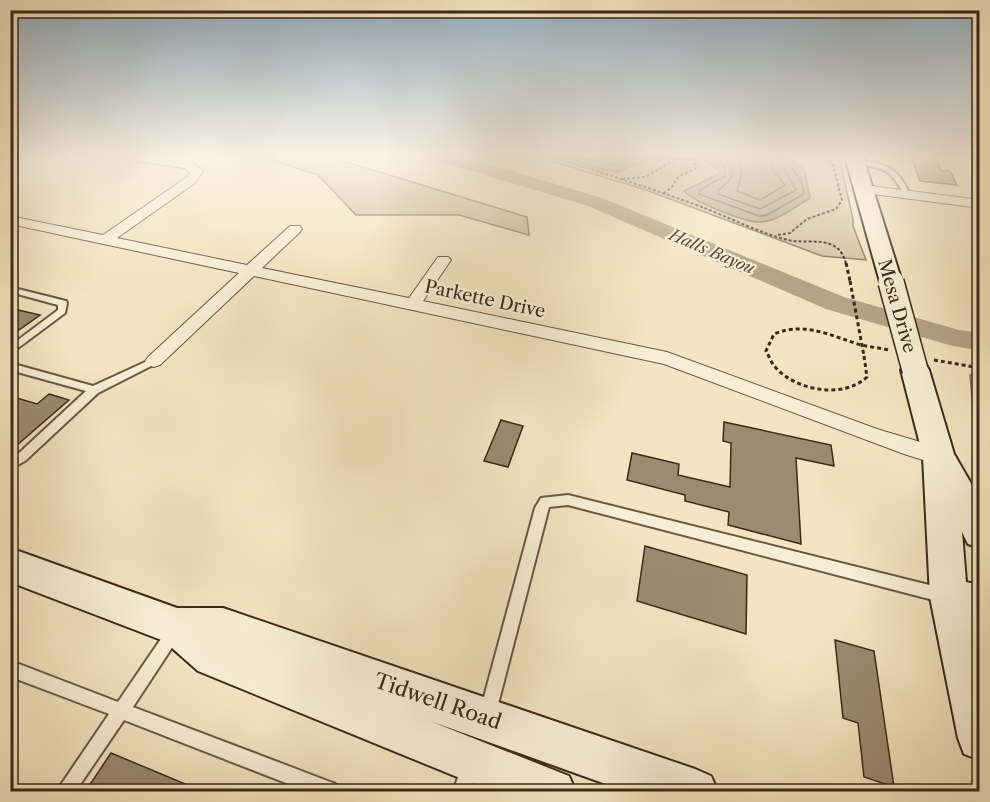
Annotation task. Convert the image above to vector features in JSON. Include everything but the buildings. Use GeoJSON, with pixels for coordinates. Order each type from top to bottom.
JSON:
{"type":"FeatureCollection","features":[{"type":"Feature","properties":{"kind":"main road","name":"Mesa Drive"},"geometry":{"type":"LineString","coordinates":[[865,194],[939,456],[964,601],[980,738]]}},
{"type":"Feature","properties":{"kind":"main road","name":"Mesa Drive"},"geometry":{"type":"LineString","coordinates":[[939,456],[980,533]]}},
{"type":"Feature","properties":{"kind":"main road","name":"Tidwell Road"},"geometry":{"type":"LineString","coordinates":[[10,565],[177,627],[223,628],[695,792]]}},
{"type":"Feature","properties":{"kind":"main road","name":"Tidwell Road"},"geometry":{"type":"LineString","coordinates":[[177,627],[212,657],[466,776],[554,792]]}},
{"type":"Feature","properties":{"kind":"main road"},"geometry":{"type":"LineString","coordinates":[[466,776],[486,718]]}},
{"type":"Feature","properties":{"kind":"street"},"geometry":{"type":"LineString","coordinates":[[105,240],[170,194]]}},
{"type":"Feature","properties":{"kind":"street"},"geometry":{"type":"LineString","coordinates":[[904,194],[980,204]]}},
{"type":"Feature","properties":{"kind":"street","name":"Parkette Drive"},"geometry":{"type":"LineString","coordinates":[[10,220],[667,358],[727,378],[888,442],[939,456]]}},
{"type":"Feature","properties":{"kind":"street"},"geometry":{"type":"LineString","coordinates":[[154,361],[295,229]]}},
{"type":"Feature","properties":{"kind":"street"},"geometry":{"type":"LineString","coordinates":[[413,304],[442,260]]}},
{"type":"Feature","properties":{"kind":"lane"},"geometry":{"type":"LineString","coordinates":[[10,289],[63,303],[62,311],[10,351]]}},
{"type":"Feature","properties":{"kind":"lane"},"geometry":{"type":"LineString","coordinates":[[10,464],[21,458],[94,390],[154,361]]}},
{"type":"Feature","properties":{"kind":"lane"},"geometry":{"type":"LineString","coordinates":[[10,366],[94,390]]}},
{"type":"Feature","properties":{"kind":"lane"},"geometry":{"type":"LineString","coordinates":[[486,718],[541,508],[545,502],[553,499],[568,500],[964,601]]}},
{"type":"Feature","properties":{"kind":"lane"},"geometry":{"type":"LineString","coordinates":[[64,792],[177,627]]}},
{"type":"Feature","properties":{"kind":"lane"},"geometry":{"type":"LineString","coordinates":[[10,674],[19,672],[333,792]]}},
{"type":"Feature","properties":{"kind":"path"},"geometry":{"type":"LineString","coordinates":[[667,194],[789,240],[820,241],[831,244],[843,255],[850,281],[861,345],[864,356],[867,377],[863,383],[845,391],[817,389],[790,378],[775,367],[766,351],[774,334],[791,327],[822,331],[861,345],[913,360],[980,368]]}},
{"type":"Feature","properties":{"kind":"path"},"geometry":{"type":"LineString","coordinates":[[774,235],[789,235],[797,231],[806,220],[836,209],[842,200],[841,194]]}},
{"type":"Feature","properties":{"kind":"shaded area"},"geometry":{"type":"Polygon","coordinates":[[[336,194],[453,194],[527,217],[529,235],[459,215],[356,215],[336,194]]]}},
{"type":"Feature","properties":{"kind":"shaded area"},"geometry":{"type":"Polygon","coordinates":[[[658,194],[847,194],[853,226],[866,260],[822,256],[658,194]]]}},
{"type":"Feature","properties":{"kind":"shaded area"},"geometry":{"type":"Polygon","coordinates":[[[970,375],[979,377],[979,446],[976,441],[970,375]]]}},
{"type":"Feature","properties":{"kind":"water"},"geometry":{"type":"Polygon","coordinates":[[[688,194],[809,194],[810,198],[780,217],[760,222],[732,216],[688,194]]]}},
{"type":"Feature","properties":{"kind":"waterway","name":"Halls Bayou"},"geometry":{"type":"LineString","coordinates":[[570,194],[595,202],[835,303],[959,339],[980,342]]}}]}
